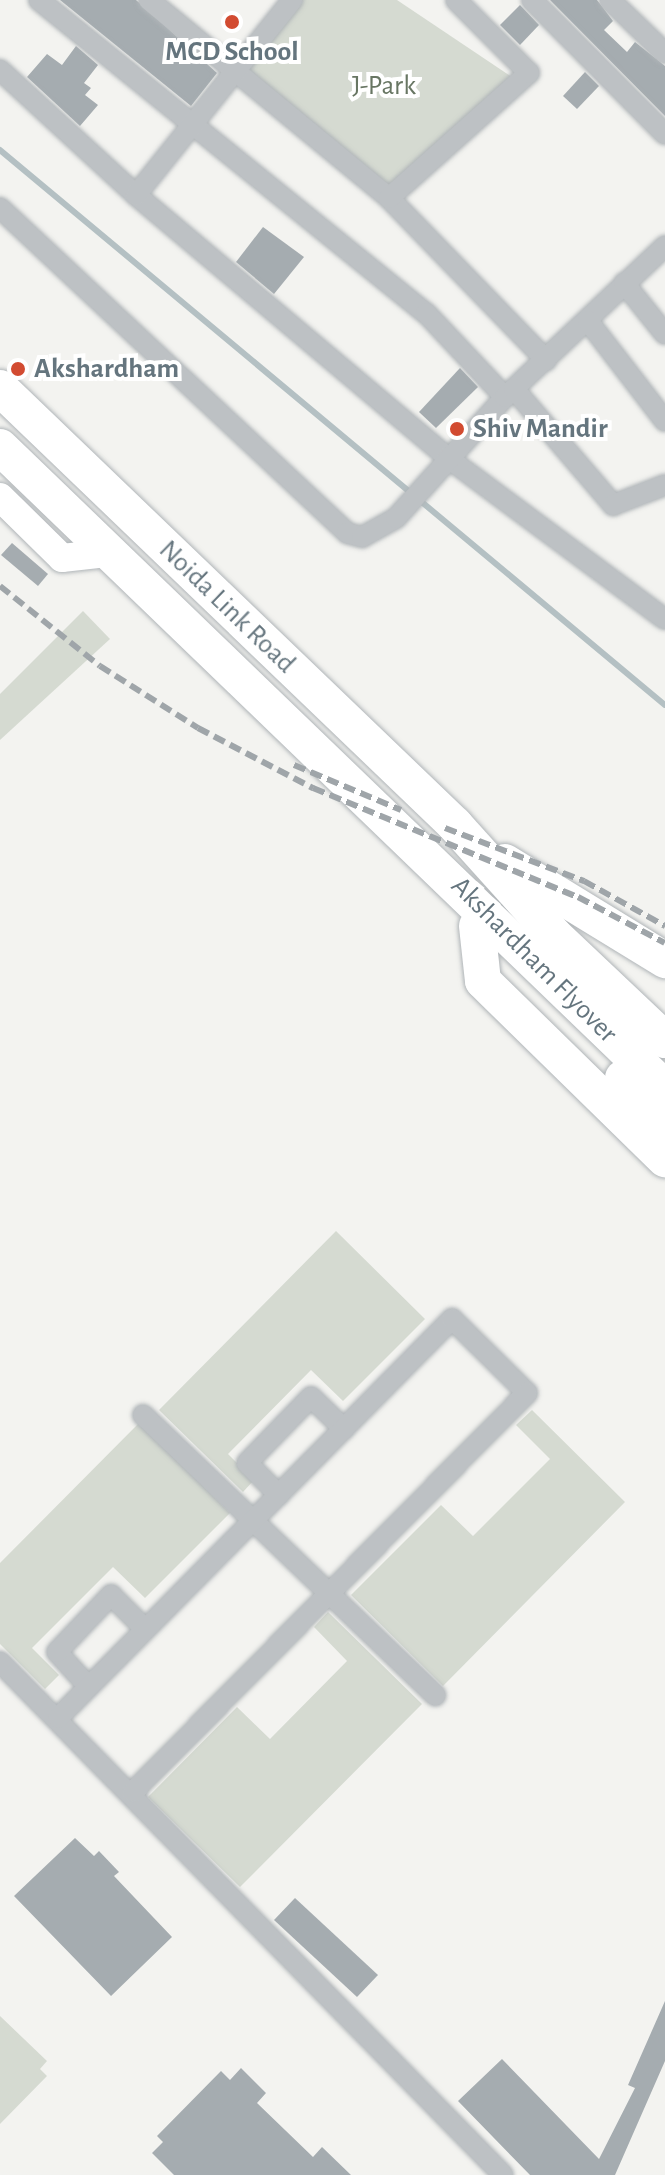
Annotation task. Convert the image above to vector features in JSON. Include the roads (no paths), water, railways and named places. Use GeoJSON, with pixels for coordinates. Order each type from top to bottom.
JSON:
{"type":"FeatureCollection","features":[{"type":"Feature","properties":{"kind":"highway","name":"Noida Link Road"},"geometry":{"type":"LineString","coordinates":[[0,388],[455,825]]}},
{"type":"Feature","properties":{"kind":"highway","name":"Noida Link Road"},"geometry":{"type":"LineString","coordinates":[[0,447],[107,553],[405,832]]}},
{"type":"Feature","properties":{"kind":"highway","name":"Akshardham Flyover"},"geometry":{"type":"LineString","coordinates":[[455,825],[540,944],[665,1088]]}},
{"type":"Feature","properties":{"kind":"highway"},"geometry":{"type":"LineString","coordinates":[[455,825],[665,960]]}},
{"type":"Feature","properties":{"kind":"highway","name":"Akshardham Flyover"},"geometry":{"type":"LineString","coordinates":[[405,832],[540,944],[665,1040]]}},
{"type":"Feature","properties":{"kind":"highway"},"geometry":{"type":"LineString","coordinates":[[405,832],[477,926],[665,1120]]}},
{"type":"Feature","properties":{"kind":"highway"},"geometry":{"type":"LineString","coordinates":[[477,926],[483,981],[665,1159]]}},
{"type":"Feature","properties":{"kind":"street"},"geometry":{"type":"LineString","coordinates":[[39,0],[426,313],[509,393],[613,505],[665,485]]}},
{"type":"Feature","properties":{"kind":"street"},"geometry":{"type":"LineString","coordinates":[[149,0],[236,67],[389,198],[546,360]]}},
{"type":"Feature","properties":{"kind":"street"},"geometry":{"type":"LineString","coordinates":[[136,195],[292,0]]}},
{"type":"Feature","properties":{"kind":"street"},"geometry":{"type":"LineString","coordinates":[[389,198],[529,73],[456,0]]}},
{"type":"Feature","properties":{"kind":"street"},"geometry":{"type":"LineString","coordinates":[[532,0],[665,134]]}},
{"type":"Feature","properties":{"kind":"street"},"geometry":{"type":"LineString","coordinates":[[610,0],[665,53]]}},
{"type":"Feature","properties":{"kind":"street"},"geometry":{"type":"LineString","coordinates":[[0,70],[136,195],[448,458],[665,619]]}},
{"type":"Feature","properties":{"kind":"street"},"geometry":{"type":"LineString","coordinates":[[0,208],[347,533],[362,537],[396,518],[509,393],[588,321],[624,283],[663,252]]}},
{"type":"Feature","properties":{"kind":"street"},"geometry":{"type":"LineString","coordinates":[[624,283],[665,334]]}},
{"type":"Feature","properties":{"kind":"street"},"geometry":{"type":"LineString","coordinates":[[588,321],[665,421]]}},
{"type":"Feature","properties":{"kind":"street"},"geometry":{"type":"LineString","coordinates":[[0,497],[62,558],[107,553]]}},
{"type":"Feature","properties":{"kind":"street"},"geometry":{"type":"LineString","coordinates":[[58,1718],[452,1319],[527,1393],[133,1792]]}},
{"type":"Feature","properties":{"kind":"street"},"geometry":{"type":"LineString","coordinates":[[279,1495],[247,1463],[311,1397],[344,1429]]}},
{"type":"Feature","properties":{"kind":"street"},"geometry":{"type":"LineString","coordinates":[[143,1415],[435,1695]]}},
{"type":"Feature","properties":{"kind":"street"},"geometry":{"type":"LineString","coordinates":[[88,1686],[57,1652],[111,1595],[145,1629]]}},
{"type":"Feature","properties":{"kind":"street"},"geometry":{"type":"LineString","coordinates":[[0,1662],[133,1792],[503,2175]]}},
{"type":"Feature","properties":{"kind":"waterway"},"geometry":{"type":"LineString","coordinates":[[0,150],[665,705]]}},
{"type":"Feature","properties":{"kind":"railway"},"geometry":{"type":"LineString","coordinates":[[0,586],[100,666],[198,728],[313,788],[578,897],[665,943]]}},
{"type":"Feature","properties":{"kind":"railway"},"geometry":{"type":"LineString","coordinates":[[294,765],[401,810]]}},
{"type":"Feature","properties":{"kind":"railway"},"geometry":{"type":"LineString","coordinates":[[445,828],[584,881],[665,926]]}},
{"type":"Feature","properties":{"kind":"place","name":"MCD School"},"geometry":{"type":"Point","coordinates":[232,22]}},
{"type":"Feature","properties":{"kind":"place","name":"Akshardham"},"geometry":{"type":"Point","coordinates":[18,369]}},
{"type":"Feature","properties":{"kind":"place","name":"Shiv Mandir"},"geometry":{"type":"Point","coordinates":[457,429]}},
{"type":"Feature","properties":{"kind":"park label","name":"J-Park"},"geometry":{"type":"Point","coordinates":[384,86]}}]}
